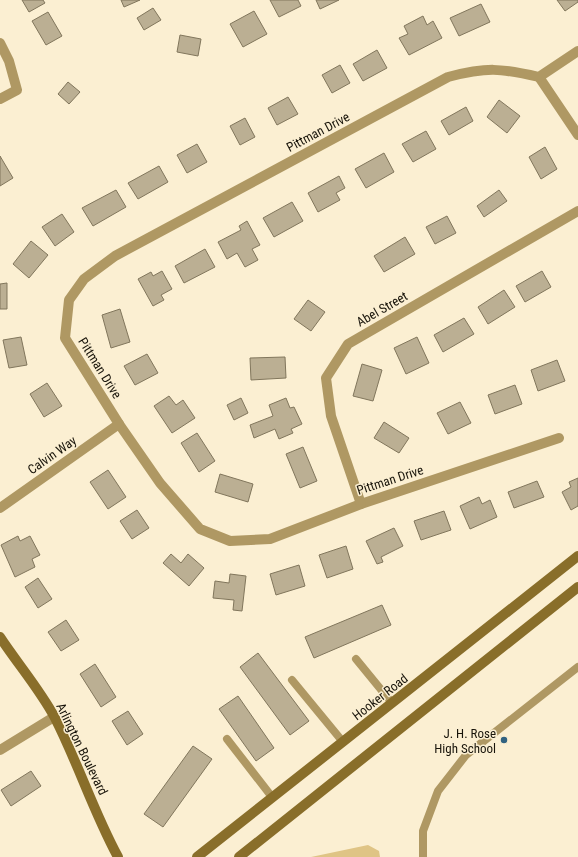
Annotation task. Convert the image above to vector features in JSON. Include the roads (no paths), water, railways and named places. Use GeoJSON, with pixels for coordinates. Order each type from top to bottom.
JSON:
{"type":"FeatureCollection","features":[{"type":"Feature","properties":{"kind":"main road","name":"Hooker Road"},"geometry":{"type":"LineString","coordinates":[[197,857],[578,556]]}},
{"type":"Feature","properties":{"kind":"main road"},"geometry":{"type":"LineString","coordinates":[[239,857],[578,587]]}},
{"type":"Feature","properties":{"kind":"main road","name":"Arlington Boulevard"},"geometry":{"type":"LineString","coordinates":[[0,637],[54,717],[118,857]]}},
{"type":"Feature","properties":{"kind":"street"},"geometry":{"type":"LineString","coordinates":[[0,43],[9,62],[17,90],[0,99]]}},
{"type":"Feature","properties":{"kind":"street"},"geometry":{"type":"LineString","coordinates":[[578,51],[539,77],[578,135]]}},
{"type":"Feature","properties":{"kind":"street","name":"Pittman Drive"},"geometry":{"type":"LineString","coordinates":[[539,77],[504,69],[476,70],[448,77],[115,256],[84,279],[69,300],[65,338],[119,424],[160,483],[200,529],[230,541],[270,539],[361,504],[558,438]]}},
{"type":"Feature","properties":{"kind":"street","name":"Abel Street"},"geometry":{"type":"LineString","coordinates":[[361,504],[331,416],[326,378],[348,344],[578,211]]}},
{"type":"Feature","properties":{"kind":"street","name":"Calvin Way"},"geometry":{"type":"LineString","coordinates":[[0,508],[119,424]]}},
{"type":"Feature","properties":{"kind":"street"},"geometry":{"type":"LineString","coordinates":[[0,750],[54,717]]}},
{"type":"Feature","properties":{"kind":"lane"},"geometry":{"type":"LineString","coordinates":[[356,658],[392,703]]}},
{"type":"Feature","properties":{"kind":"lane"},"geometry":{"type":"LineString","coordinates":[[423,857],[423,832],[438,791],[466,755],[578,667]]}},
{"type":"Feature","properties":{"kind":"lane"},"geometry":{"type":"LineString","coordinates":[[292,680],[343,742]]}},
{"type":"Feature","properties":{"kind":"lane"},"geometry":{"type":"LineString","coordinates":[[227,739],[272,797]]}},
{"type":"Feature","properties":{"kind":"place","name":"J. H. Rose High School"},"geometry":{"type":"Point","coordinates":[504,740]}}]}
